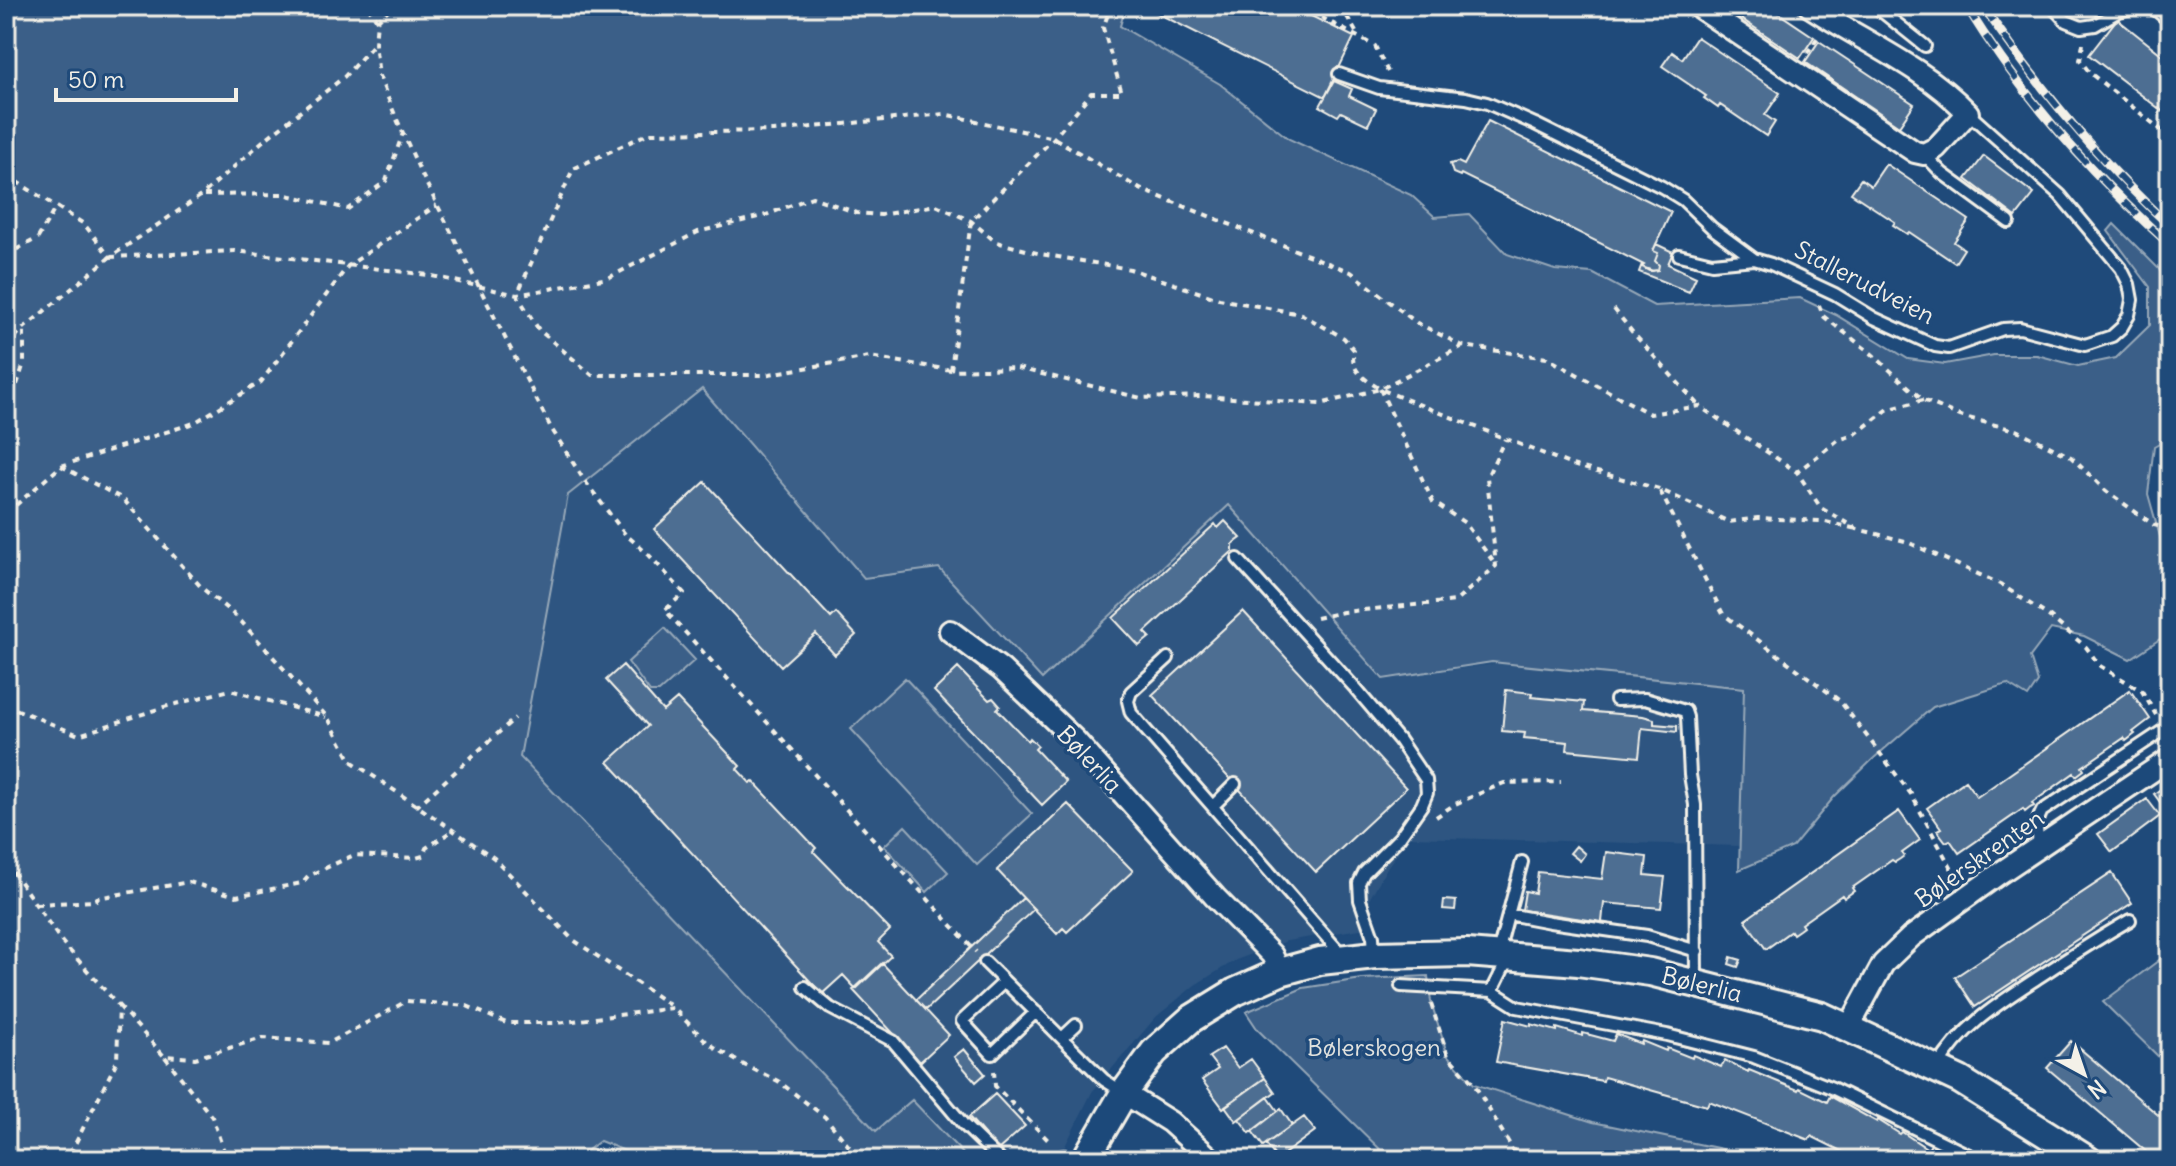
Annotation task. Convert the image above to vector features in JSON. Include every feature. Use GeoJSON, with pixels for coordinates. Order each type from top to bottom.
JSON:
{"type":"FeatureCollection","features":[{"type":"Feature","properties":{"kind":"street"},"geometry":{"type":"LineString","coordinates":[[1697,6],[1837,98],[1900,144],[1924,154],[1936,148],[1968,113]]}},
{"type":"Feature","properties":{"kind":"street","name":"Stallerudveien"},"geometry":{"type":"LineString","coordinates":[[1809,6],[1926,76],[1968,113]]}},
{"type":"Feature","properties":{"kind":"street"},"geometry":{"type":"LineString","coordinates":[[2159,6],[2170,15]]}},
{"type":"Feature","properties":{"kind":"street","name":"Bølerlia"},"geometry":{"type":"LineString","coordinates":[[950,631],[1001,669],[1075,740],[1215,897],[1272,955],[1280,972]]}},
{"type":"Feature","properties":{"kind":"street","name":"Bølerskrenten"},"geometry":{"type":"LineString","coordinates":[[1848,1029],[1883,964],[1911,937],[2170,759]]}},
{"type":"Feature","properties":{"kind":"street","name":"Bølerlia"},"geometry":{"type":"LineString","coordinates":[[1078,1158],[1154,1052],[1191,1019],[1244,987],[1280,972],[1320,961],[1375,955],[1467,953],[1650,972],[1822,1016],[1960,1080],[2072,1153]]}},
{"type":"Feature","properties":{"kind":"street"},"geometry":{"type":"LineString","coordinates":[[1124,1093],[1170,1122],[1212,1160]]}},
{"type":"Feature","properties":{"kind":"lane"},"geometry":{"type":"LineString","coordinates":[[1875,6],[1925,46]]}},
{"type":"Feature","properties":{"kind":"lane"},"geometry":{"type":"LineString","coordinates":[[2052,6],[2066,21],[2081,27],[2095,25],[2119,11],[2138,6]]}},
{"type":"Feature","properties":{"kind":"lane","name":"Stallerudveien"},"geometry":{"type":"LineString","coordinates":[[1339,74],[1359,83],[1394,90],[1487,103],[1535,124],[1662,187],[1683,200],[1712,228],[1754,259],[1809,282],[1874,318],[1935,346],[1949,348],[2003,329],[2020,328],[2085,345],[2112,336],[2129,315],[2132,300],[2121,268],[2060,195],[1968,113]]}},
{"type":"Feature","properties":{"kind":"lane"},"geometry":{"type":"LineString","coordinates":[[1924,154],[1942,173],[2009,222]]}},
{"type":"Feature","properties":{"kind":"lane"},"geometry":{"type":"LineString","coordinates":[[1679,255],[1712,263],[1754,259]]}},
{"type":"Feature","properties":{"kind":"lane"},"geometry":{"type":"LineString","coordinates":[[1238,559],[1399,740],[1426,780],[1427,793],[1408,825],[1364,873],[1359,883],[1360,900],[1373,937],[1375,955]]}},
{"type":"Feature","properties":{"kind":"lane"},"geometry":{"type":"LineString","coordinates":[[1168,658],[1131,692],[1128,701],[1131,713],[1345,958]]}},
{"type":"Feature","properties":{"kind":"lane"},"geometry":{"type":"LineString","coordinates":[[1616,700],[1645,699],[1685,711],[1687,717],[1695,805],[1696,983]]}},
{"type":"Feature","properties":{"kind":"lane"},"geometry":{"type":"LineString","coordinates":[[2041,846],[2036,834],[2042,811],[2170,726]]}},
{"type":"Feature","properties":{"kind":"lane"},"geometry":{"type":"LineString","coordinates":[[1213,806],[1235,784]]}},
{"type":"Feature","properties":{"kind":"lane"},"geometry":{"type":"LineString","coordinates":[[1492,991],[1503,956],[1508,914],[1522,862]]}},
{"type":"Feature","properties":{"kind":"lane"},"geometry":{"type":"LineString","coordinates":[[1508,914],[1647,936],[1697,951]]}},
{"type":"Feature","properties":{"kind":"lane"},"geometry":{"type":"LineString","coordinates":[[1936,1070],[1964,1031],[1983,1014],[2130,920]]}},
{"type":"Feature","properties":{"kind":"lane"},"geometry":{"type":"LineString","coordinates":[[985,962],[1104,1080],[1124,1093]]}},
{"type":"Feature","properties":{"kind":"lane"},"geometry":{"type":"LineString","coordinates":[[1004,982],[962,1021],[992,1054],[1036,1012]]}},
{"type":"Feature","properties":{"kind":"lane"},"geometry":{"type":"LineString","coordinates":[[1401,986],[1492,991],[1517,1007],[1667,1035],[1754,1057],[1845,1093],[1979,1160]]}},
{"type":"Feature","properties":{"kind":"lane"},"geometry":{"type":"LineString","coordinates":[[805,987],[830,1008],[893,1041],[963,1124],[1000,1160]]}},
{"type":"Feature","properties":{"kind":"lane"},"geometry":{"type":"LineString","coordinates":[[1062,1038],[1076,1025]]}},
{"type":"Feature","properties":{"kind":"lane"},"geometry":{"type":"LineString","coordinates":[[1046,1160],[1078,1158]]}},
{"type":"Feature","properties":{"kind":"path"},"geometry":{"type":"LineString","coordinates":[[368,6],[377,21],[375,43],[379,76],[437,205],[567,454],[625,534],[684,593],[665,610],[985,962]]}},
{"type":"Feature","properties":{"kind":"path"},"geometry":{"type":"LineString","coordinates":[[377,21],[392,6]]}},
{"type":"Feature","properties":{"kind":"path"},"geometry":{"type":"LineString","coordinates":[[951,370],[971,221],[1054,138],[1091,93],[1122,93],[1103,28],[1111,6]]}},
{"type":"Feature","properties":{"kind":"path"},"geometry":{"type":"LineString","coordinates":[[1300,6],[1377,48],[1394,90]]}},
{"type":"Feature","properties":{"kind":"path"},"geometry":{"type":"LineString","coordinates":[[1341,6],[1357,35]]}},
{"type":"Feature","properties":{"kind":"path"},"geometry":{"type":"LineString","coordinates":[[2095,25],[2083,45],[2080,60],[2090,73],[2170,137]]}},
{"type":"Feature","properties":{"kind":"path"},"geometry":{"type":"LineString","coordinates":[[6,346],[110,257],[202,195],[263,141],[344,77],[375,43]]}},
{"type":"Feature","properties":{"kind":"path"},"geometry":{"type":"LineString","coordinates":[[517,295],[573,169],[649,133],[773,131],[944,114],[1054,138],[1140,189],[1351,272],[1417,323],[1463,346],[1547,358],[1650,414],[1699,406]]}},
{"type":"Feature","properties":{"kind":"path"},"geometry":{"type":"LineString","coordinates":[[202,195],[283,194],[348,209],[386,181],[403,132]]}},
{"type":"Feature","properties":{"kind":"path"},"geometry":{"type":"LineString","coordinates":[[6,175],[84,224],[110,257]]}},
{"type":"Feature","properties":{"kind":"path"},"geometry":{"type":"LineString","coordinates":[[110,257],[235,251],[428,275],[517,295],[608,278],[698,232],[766,215],[812,197],[857,213],[881,215],[936,205],[971,221],[996,242],[1041,254],[1130,269],[1219,299],[1301,314],[1344,338],[1354,350],[1352,359],[1357,373],[1380,389],[1572,465],[1659,489],[1729,522],[1758,518],[1821,521],[1905,541],[2000,584],[2050,617],[2086,647],[2100,666],[2142,691],[2156,714],[2147,740]]}},
{"type":"Feature","properties":{"kind":"path"},"geometry":{"type":"LineString","coordinates":[[6,527],[16,505],[61,466],[194,423],[261,382],[348,266],[437,205]]}},
{"type":"Feature","properties":{"kind":"path"},"geometry":{"type":"LineString","coordinates":[[6,255],[38,238],[56,207]]}},
{"type":"Feature","properties":{"kind":"path"},"geometry":{"type":"LineString","coordinates":[[1809,282],[1823,316],[1871,353],[1923,400],[1960,416],[2019,431],[2071,457],[2106,491],[2154,525],[2170,529]]}},
{"type":"Feature","properties":{"kind":"path"},"geometry":{"type":"LineString","coordinates":[[517,295],[539,330],[592,375],[764,375],[869,357],[951,370],[1017,368],[1141,398],[1203,396],[1320,404],[1380,389],[1463,346]]}},
{"type":"Feature","properties":{"kind":"path"},"geometry":{"type":"LineString","coordinates":[[1614,309],[1699,406],[1797,472],[1821,508],[1857,529]]}},
{"type":"Feature","properties":{"kind":"path"},"geometry":{"type":"LineString","coordinates":[[6,419],[24,363],[24,328]]}},
{"type":"Feature","properties":{"kind":"path"},"geometry":{"type":"LineString","coordinates":[[1380,389],[1433,502],[1465,523],[1496,566]]}},
{"type":"Feature","properties":{"kind":"path"},"geometry":{"type":"LineString","coordinates":[[1797,472],[1838,440],[1854,435],[1887,410],[1923,400]]}},
{"type":"Feature","properties":{"kind":"path"},"geometry":{"type":"LineString","coordinates":[[1496,566],[1487,477],[1505,439]]}},
{"type":"Feature","properties":{"kind":"path"},"geometry":{"type":"LineString","coordinates":[[61,466],[123,499],[202,588],[238,618],[328,718],[351,761],[494,858],[572,939],[673,1008],[708,1043],[778,1081],[825,1117],[860,1160]]}},
{"type":"Feature","properties":{"kind":"path"},"geometry":{"type":"LineString","coordinates":[[1659,489],[1723,614],[1840,701],[1911,794],[1947,863],[1969,896]]}},
{"type":"Feature","properties":{"kind":"path"},"geometry":{"type":"LineString","coordinates":[[1296,623],[1343,612],[1456,601],[1496,566]]}},
{"type":"Feature","properties":{"kind":"path"},"geometry":{"type":"LineString","coordinates":[[6,703],[79,735],[164,707],[230,690],[328,718]]}},
{"type":"Feature","properties":{"kind":"path"},"geometry":{"type":"LineString","coordinates":[[416,807],[515,718]]}},
{"type":"Feature","properties":{"kind":"path"},"geometry":{"type":"LineString","coordinates":[[1408,825],[1415,826],[1435,818],[1455,804],[1504,783],[1561,782]]}},
{"type":"Feature","properties":{"kind":"path"},"geometry":{"type":"LineString","coordinates":[[36,904],[96,901],[97,898],[189,882],[236,896],[302,883],[308,876],[354,855],[423,856],[426,848],[452,831]]}},
{"type":"Feature","properties":{"kind":"path"},"geometry":{"type":"LineString","coordinates":[[6,862],[62,942],[164,1056],[212,1117],[227,1160]]}},
{"type":"Feature","properties":{"kind":"path"},"geometry":{"type":"LineString","coordinates":[[1429,987],[1448,1056],[1474,1084],[1519,1160]]}},
{"type":"Feature","properties":{"kind":"path"},"geometry":{"type":"LineString","coordinates":[[164,1056],[195,1058],[263,1038],[329,1043],[407,1001],[467,1006],[506,1023],[557,1023],[673,1008]]}},
{"type":"Feature","properties":{"kind":"path"},"geometry":{"type":"LineString","coordinates":[[67,1160],[117,1061],[119,1006]]}},
{"type":"Feature","properties":{"kind":"path"},"geometry":{"type":"LineString","coordinates":[[992,1054],[995,1086],[1078,1158]]}},
{"type":"Feature","properties":{"kind":"shaded area"},"geometry":{"type":"Polygon","coordinates":[[[702,389],[864,578],[939,568],[1042,679],[1229,504],[1383,679],[1502,663],[1744,688],[1739,846],[1410,837],[1388,866],[1370,898],[1366,928],[1287,941],[1236,960],[1195,985],[1156,1017],[1092,1092],[1058,1160],[969,1160],[912,1100],[877,1132],[520,757],[568,495],[702,389]]]}},
{"type":"Feature","properties":{"kind":"green space"},"geometry":{"type":"Polygon","coordinates":[[[6,6],[1126,6],[1120,26],[1220,84],[1289,139],[1411,195],[1435,217],[1469,214],[1507,254],[1555,270],[1592,273],[1654,306],[1800,298],[1836,315],[1908,359],[1945,364],[1994,355],[2037,355],[2078,366],[2116,358],[2150,325],[2150,287],[2108,231],[2114,224],[2159,269],[2170,288],[2170,437],[2154,446],[2148,494],[2170,572],[2170,617],[2166,635],[2130,659],[2084,636],[2051,629],[2030,657],[2038,682],[2028,697],[2007,684],[1933,707],[1834,797],[1793,847],[1739,870],[1744,688],[1492,662],[1383,679],[1229,505],[1042,679],[939,568],[864,578],[702,389],[568,495],[520,757],[876,1131],[912,1100],[969,1160],[647,1160],[600,1141],[575,1160],[6,1160],[6,6]]]}},
{"type":"Feature","properties":{"kind":"green space"},"geometry":{"type":"Polygon","coordinates":[[[665,628],[695,660],[659,692],[650,692],[628,662],[665,628]]]}},
{"type":"Feature","properties":{"kind":"green space"},"geometry":{"type":"Polygon","coordinates":[[[905,678],[1032,814],[977,865],[851,729],[905,678]]]}},
{"type":"Feature","properties":{"kind":"green space"},"geometry":{"type":"Polygon","coordinates":[[[905,826],[948,872],[927,892],[884,846],[905,826]]]}},
{"type":"Feature","properties":{"kind":"green space"},"geometry":{"type":"Polygon","coordinates":[[[2170,952],[2170,1068],[2103,1002],[2170,952]]]}},
{"type":"Feature","properties":{"kind":"green space","name":"Bølerskogen"},"geometry":{"type":"Polygon","coordinates":[[[1428,976],[1431,1002],[1448,1056],[1474,1084],[1593,1122],[1775,1160],[1391,1160],[1258,1030],[1246,1012],[1303,988],[1362,979],[1428,976]]]}},
{"type":"Feature","properties":{"kind":"building"},"geometry":{"type":"Polygon","coordinates":[[[1143,6],[1291,6],[1354,37],[1325,97],[1143,6]]]}},
{"type":"Feature","properties":{"kind":"building"},"geometry":{"type":"Polygon","coordinates":[[[1722,6],[1768,6],[1814,37],[1800,58],[1722,6]]]}},
{"type":"Feature","properties":{"kind":"building"},"geometry":{"type":"Polygon","coordinates":[[[2084,6],[2105,6],[2097,16],[2084,6]]]}},
{"type":"Feature","properties":{"kind":"building"},"geometry":{"type":"Polygon","coordinates":[[[2117,19],[2170,61],[2170,117],[2089,55],[2117,19]]]}},
{"type":"Feature","properties":{"kind":"building"},"geometry":{"type":"Polygon","coordinates":[[[1697,37],[1780,93],[1765,115],[1775,122],[1766,136],[1720,105],[1718,108],[1662,66],[1672,52],[1682,59],[1697,37]]]}},
{"type":"Feature","properties":{"kind":"building"},"geometry":{"type":"Polygon","coordinates":[[[1819,41],[1914,104],[1899,126],[1805,62],[1819,41]]]}},
{"type":"Feature","properties":{"kind":"building"},"geometry":{"type":"Polygon","coordinates":[[[1334,81],[1352,89],[1349,96],[1376,109],[1368,125],[1341,112],[1338,116],[1320,106],[1334,81]]]}},
{"type":"Feature","properties":{"kind":"building"},"geometry":{"type":"Polygon","coordinates":[[[1488,121],[1671,212],[1653,251],[1658,253],[1655,261],[1659,265],[1658,270],[1642,267],[1644,265],[1461,174],[1453,173],[1450,164],[1458,162],[1464,165],[1488,121]]]}},
{"type":"Feature","properties":{"kind":"building"},"geometry":{"type":"Polygon","coordinates":[[[1984,156],[2034,194],[2016,217],[1966,179],[1984,156]]]}},
{"type":"Feature","properties":{"kind":"building"},"geometry":{"type":"Polygon","coordinates":[[[1886,164],[1969,220],[1954,242],[1964,249],[1955,263],[1893,225],[1895,222],[1851,193],[1861,179],[1871,186],[1886,164]]]}},
{"type":"Feature","properties":{"kind":"building"},"geometry":{"type":"Polygon","coordinates":[[[1656,244],[1673,252],[1668,264],[1696,277],[1689,292],[1639,272],[1642,264],[1649,271],[1658,270],[1659,265],[1655,261],[1658,253],[1653,251],[1656,244]]]}},
{"type":"Feature","properties":{"kind":"building"},"geometry":{"type":"Polygon","coordinates":[[[705,482],[831,618],[836,613],[856,635],[835,655],[816,634],[781,666],[654,529],[705,482]]]}},
{"type":"Feature","properties":{"kind":"building"},"geometry":{"type":"Polygon","coordinates":[[[1225,521],[1241,538],[1233,544],[1233,551],[1145,632],[1150,637],[1139,646],[1113,618],[1215,524],[1218,528],[1225,521]]]}},
{"type":"Feature","properties":{"kind":"building"},"geometry":{"type":"Polygon","coordinates":[[[1243,611],[1406,788],[1316,872],[1152,695],[1243,611]]]}},
{"type":"Feature","properties":{"kind":"building"},"geometry":{"type":"Polygon","coordinates":[[[623,665],[663,711],[677,699],[740,766],[737,769],[750,783],[753,781],[816,848],[813,851],[890,930],[878,942],[891,956],[856,989],[843,975],[822,994],[608,762],[648,726],[606,680],[623,665]]]}},
{"type":"Feature","properties":{"kind":"building"},"geometry":{"type":"Polygon","coordinates":[[[958,668],[989,700],[993,698],[1000,706],[997,709],[1028,741],[1030,738],[1038,746],[1035,749],[1066,782],[1042,805],[934,691],[958,668]]]}},
{"type":"Feature","properties":{"kind":"building"},"geometry":{"type":"Polygon","coordinates":[[[1506,690],[1532,693],[1531,697],[1584,702],[1583,711],[1643,716],[1654,719],[1654,724],[1677,726],[1677,732],[1642,728],[1639,757],[1567,750],[1568,742],[1524,738],[1525,733],[1502,731],[1506,690]]]}},
{"type":"Feature","properties":{"kind":"building"},"geometry":{"type":"Polygon","coordinates":[[[2130,690],[2150,719],[2133,732],[2135,734],[2126,741],[2124,738],[2082,767],[2084,770],[2076,776],[2074,773],[2032,803],[2034,806],[2025,812],[2023,809],[1959,853],[1950,840],[1946,842],[1937,830],[1941,828],[1927,808],[1965,781],[1977,797],[2130,690]]]}},
{"type":"Feature","properties":{"kind":"building"},"geometry":{"type":"Polygon","coordinates":[[[2169,783],[2170,807],[2166,810],[2154,794],[2169,783]]]}},
{"type":"Feature","properties":{"kind":"building"},"geometry":{"type":"Polygon","coordinates":[[[2147,799],[2160,816],[2112,852],[2098,834],[2147,799]]]}},
{"type":"Feature","properties":{"kind":"building"},"geometry":{"type":"Polygon","coordinates":[[[1068,804],[1133,871],[1067,932],[1063,928],[1057,934],[997,870],[1068,804]]]}},
{"type":"Feature","properties":{"kind":"building"},"geometry":{"type":"Polygon","coordinates":[[[1899,811],[1920,840],[1902,853],[1904,856],[1900,859],[1892,860],[1852,888],[1854,891],[1844,898],[1842,895],[1801,924],[1803,927],[1799,930],[1793,934],[1791,931],[1766,949],[1745,920],[1899,811]]]}},
{"type":"Feature","properties":{"kind":"building"},"geometry":{"type":"Polygon","coordinates":[[[1576,846],[1585,854],[1580,861],[1570,853],[1576,846]]]}},
{"type":"Feature","properties":{"kind":"building"},"geometry":{"type":"Polygon","coordinates":[[[1606,852],[1647,857],[1645,875],[1665,877],[1661,908],[1604,903],[1602,922],[1522,910],[1525,891],[1535,893],[1538,872],[1602,879],[1606,852]]]}},
{"type":"Feature","properties":{"kind":"building"},"geometry":{"type":"Polygon","coordinates":[[[2112,873],[2132,903],[1975,1007],[1955,977],[2112,873]]]}},
{"type":"Feature","properties":{"kind":"building"},"geometry":{"type":"Polygon","coordinates":[[[1023,898],[1034,909],[926,1010],[916,1000],[1023,898]]]}},
{"type":"Feature","properties":{"kind":"building"},"geometry":{"type":"Polygon","coordinates":[[[1444,900],[1456,901],[1455,910],[1443,909],[1444,900]]]}},
{"type":"Feature","properties":{"kind":"building"},"geometry":{"type":"Polygon","coordinates":[[[1731,957],[1741,960],[1738,967],[1729,964],[1731,957]]]}},
{"type":"Feature","properties":{"kind":"building"},"geometry":{"type":"Polygon","coordinates":[[[882,963],[949,1035],[920,1062],[853,990],[882,963]]]}},
{"type":"Feature","properties":{"kind":"building"},"geometry":{"type":"Polygon","coordinates":[[[1505,1019],[1613,1041],[1616,1034],[1666,1051],[1667,1048],[1692,1058],[1693,1055],[1721,1067],[1725,1060],[1827,1102],[1830,1096],[1900,1134],[1902,1132],[1928,1149],[1932,1143],[1958,1160],[1859,1160],[1811,1136],[1809,1140],[1709,1101],[1707,1106],[1604,1077],[1603,1081],[1496,1062],[1505,1019]]]}},
{"type":"Feature","properties":{"kind":"building"},"geometry":{"type":"Polygon","coordinates":[[[2071,1041],[2170,1125],[2170,1160],[2156,1160],[2047,1068],[2071,1041]]]}},
{"type":"Feature","properties":{"kind":"building"},"geometry":{"type":"Polygon","coordinates":[[[1223,1048],[1238,1068],[1251,1059],[1265,1078],[1223,1108],[1202,1080],[1218,1069],[1209,1057],[1223,1048]]]}},
{"type":"Feature","properties":{"kind":"building"},"geometry":{"type":"Polygon","coordinates":[[[964,1049],[985,1074],[976,1082],[954,1057],[964,1049]]]}},
{"type":"Feature","properties":{"kind":"building"},"geometry":{"type":"Polygon","coordinates":[[[1265,1078],[1275,1092],[1236,1121],[1225,1106],[1265,1078]]]}},
{"type":"Feature","properties":{"kind":"building"},"geometry":{"type":"Polygon","coordinates":[[[995,1094],[1025,1126],[998,1150],[969,1117],[995,1094]]]}},
{"type":"Feature","properties":{"kind":"building"},"geometry":{"type":"Polygon","coordinates":[[[1268,1097],[1278,1111],[1250,1133],[1239,1119],[1268,1097]]]}},
{"type":"Feature","properties":{"kind":"building"},"geometry":{"type":"Polygon","coordinates":[[[1281,1109],[1292,1125],[1263,1146],[1252,1131],[1281,1109]]]}},
{"type":"Feature","properties":{"kind":"building"},"geometry":{"type":"Polygon","coordinates":[[[1304,1117],[1315,1131],[1277,1159],[1266,1144],[1304,1117]]]}},
{"type":"Feature","properties":{"kind":"railway"},"geometry":{"type":"LineString","coordinates":[[1966,6],[2010,71],[2059,133],[2113,191],[2170,245]]}},
{"type":"Feature","properties":{"kind":"railway"},"geometry":{"type":"LineString","coordinates":[[1983,6],[2070,122],[2170,226]]}}]}
